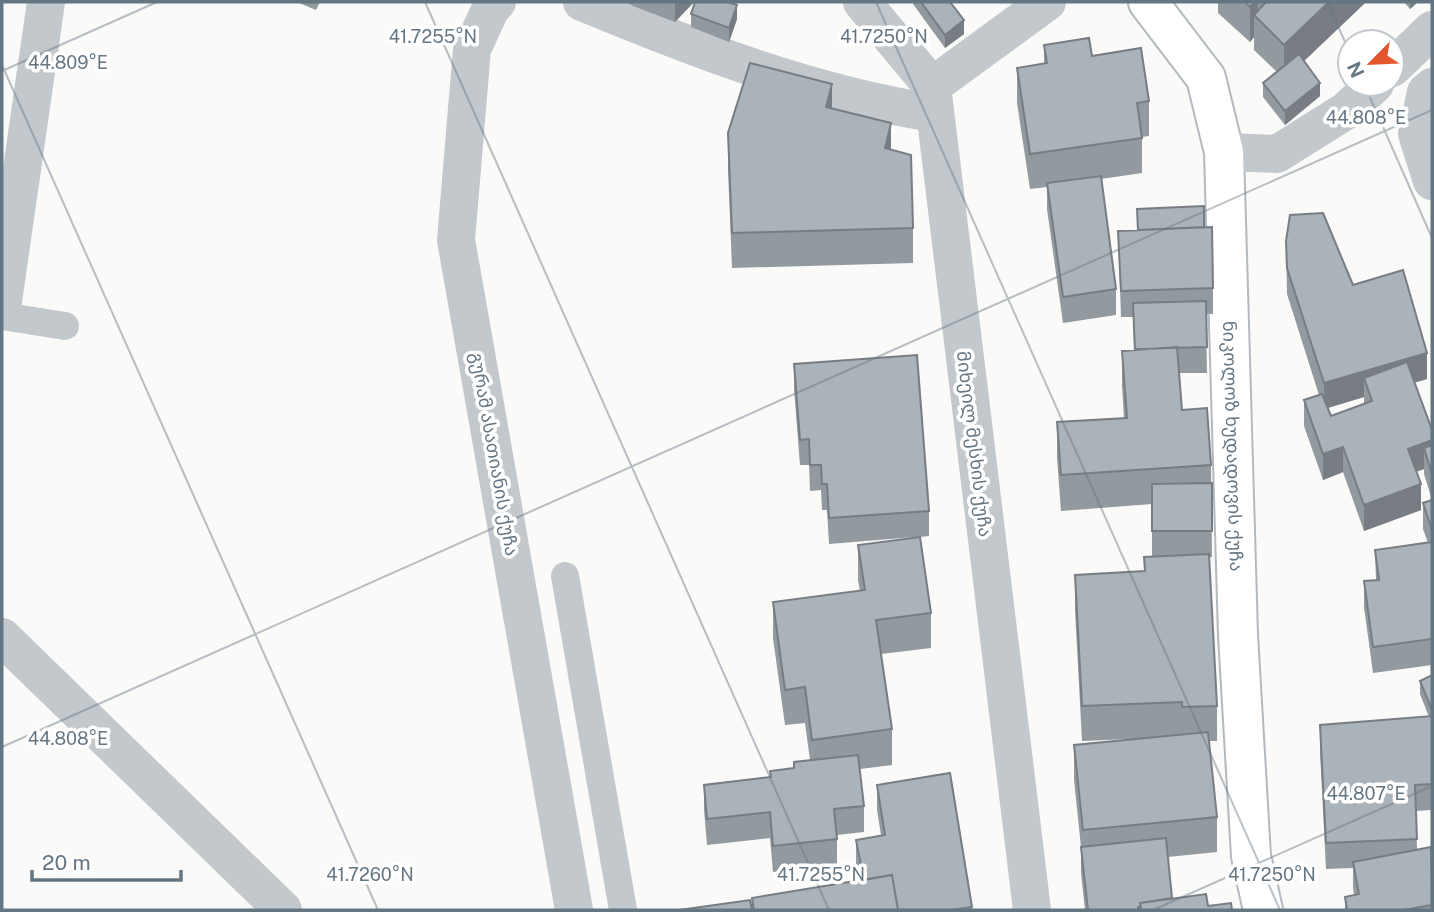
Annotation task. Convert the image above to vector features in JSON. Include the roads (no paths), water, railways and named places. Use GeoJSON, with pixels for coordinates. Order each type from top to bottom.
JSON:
{"type":"FeatureCollection","features":[{"type":"Feature","properties":{"kind":"main road","name":"ნიკოლოზ ხუდადოვის ქუჩა"},"geometry":{"type":"LineString","coordinates":[[1148,2],[1206,78],[1224,152],[1239,649],[1251,856],[1263,910]]}},
{"type":"Feature","properties":{"kind":"street"},"geometry":{"type":"LineString","coordinates":[[2,308],[47,2]]}},
{"type":"Feature","properties":{"kind":"street","name":"გურამ ასათიანის ქუჩა"},"geometry":{"type":"LineString","coordinates":[[498,2],[490,10],[472,49],[456,240],[574,910]]}},
{"type":"Feature","properties":{"kind":"street"},"geometry":{"type":"LineString","coordinates":[[582,2],[753,68],[877,104],[933,100],[1046,2]]}},
{"type":"Feature","properties":{"kind":"street"},"geometry":{"type":"LineString","coordinates":[[862,2],[933,100]]}},
{"type":"Feature","properties":{"kind":"street"},"geometry":{"type":"LineString","coordinates":[[1406,55],[1432,30]]}},
{"type":"Feature","properties":{"kind":"street"},"geometry":{"type":"LineString","coordinates":[[1432,87],[1426,93],[1417,134],[1432,181]]}},
{"type":"Feature","properties":{"kind":"street"},"geometry":{"type":"LineString","coordinates":[[1224,152],[1277,154],[1347,110],[1360,98]]}},
{"type":"Feature","properties":{"kind":"street","name":"მიხეილ მესხის ქუჩა"},"geometry":{"type":"LineString","coordinates":[[933,100],[1032,910]]}},
{"type":"Feature","properties":{"kind":"street"},"geometry":{"type":"LineString","coordinates":[[2,637],[284,910]]}},
{"type":"Feature","properties":{"kind":"lane"},"geometry":{"type":"LineString","coordinates":[[2,316],[65,326]]}},
{"type":"Feature","properties":{"kind":"lane"},"geometry":{"type":"LineString","coordinates":[[565,576],[623,910]]}}]}
